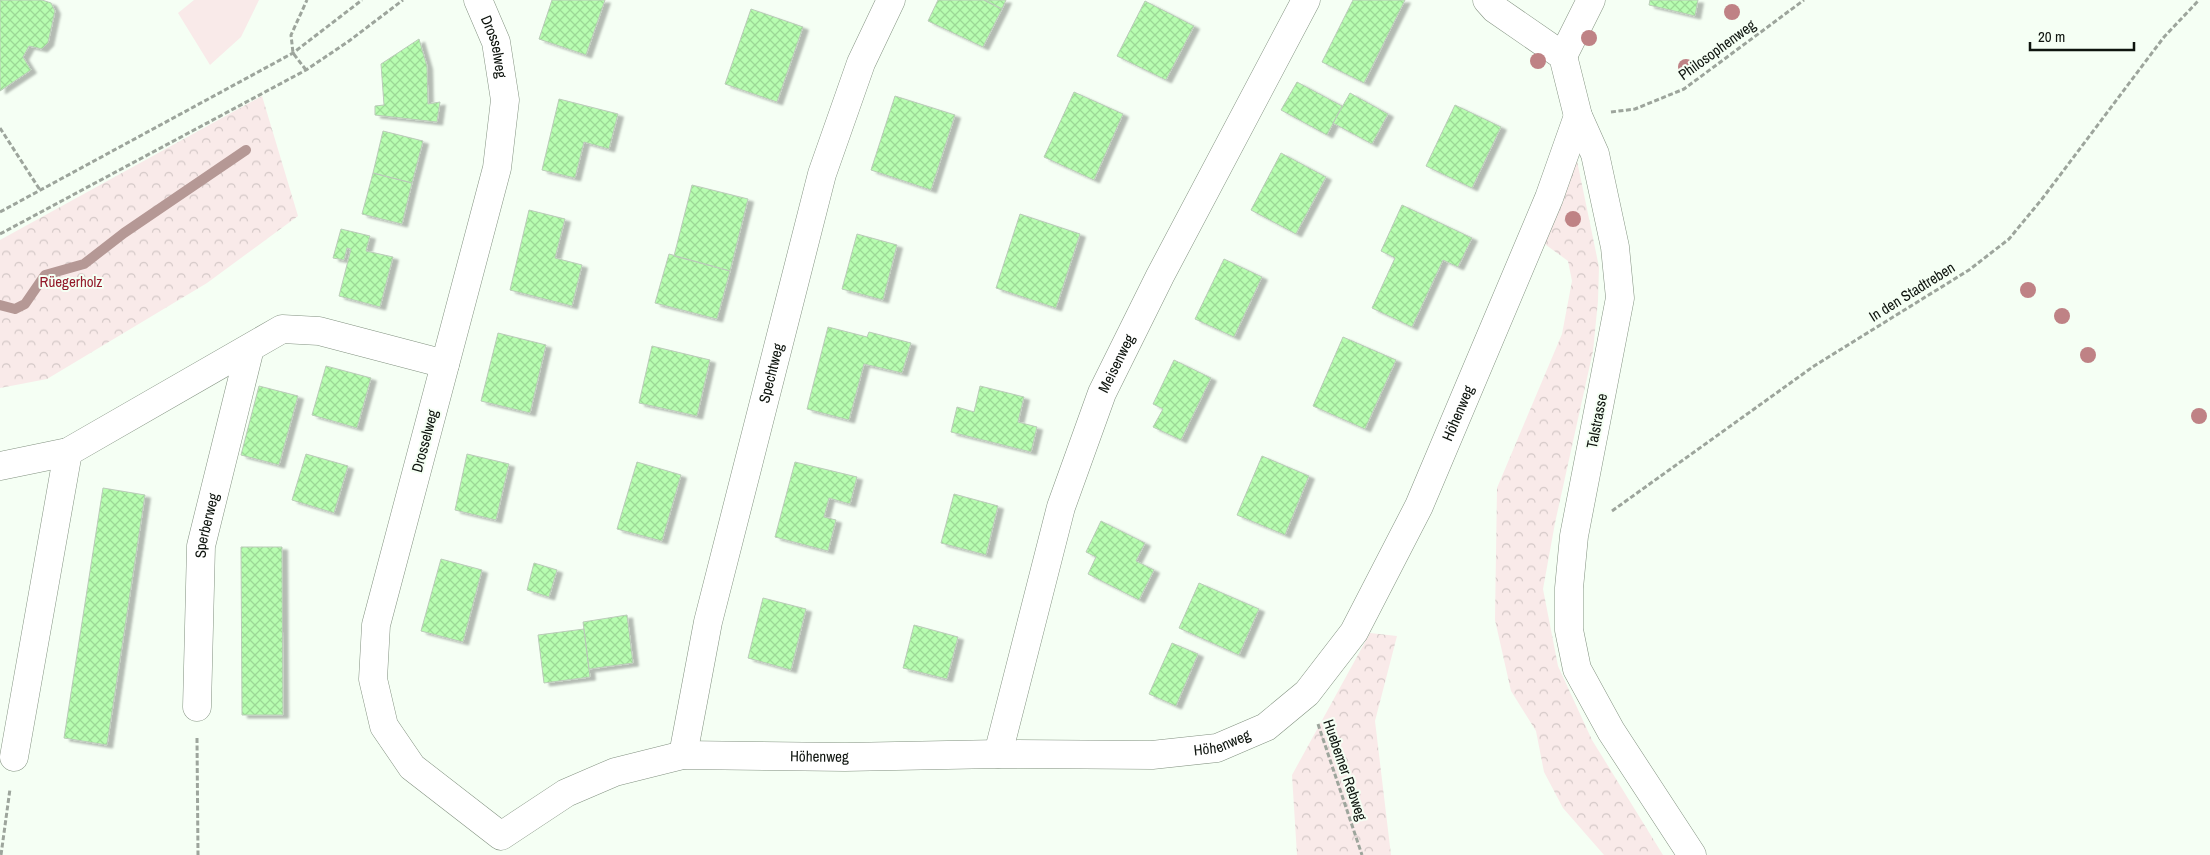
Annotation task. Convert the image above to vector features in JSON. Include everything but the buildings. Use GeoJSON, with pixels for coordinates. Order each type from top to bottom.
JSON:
{"type":"FeatureCollection","features":[{"type":"Feature","properties":{"kind":"street","name":"Drosselweg"},"geometry":{"type":"LineString","coordinates":[[478,0],[496,42],[505,100],[497,168],[376,625],[373,678],[384,726],[412,766],[502,836]]}},
{"type":"Feature","properties":{"kind":"street","name":"Spechtweg"},"geometry":{"type":"LineString","coordinates":[[683,755],[708,622],[822,174],[861,63],[891,0]]}},
{"type":"Feature","properties":{"kind":"street","name":"Meisenweg"},"geometry":{"type":"LineString","coordinates":[[998,754],[1061,507],[1102,393],[1160,276],[1306,0]]}},
{"type":"Feature","properties":{"kind":"street"},"geometry":{"type":"LineString","coordinates":[[1487,0],[1495,9],[1563,56],[1591,0]]}},
{"type":"Feature","properties":{"kind":"street","name":"Talstrasse"},"geometry":{"type":"LineString","coordinates":[[1563,56],[1578,116],[1595,154],[1615,246],[1620,298],[1574,536],[1569,588],[1569,630],[1577,669],[1611,731],[1692,855]]}},
{"type":"Feature","properties":{"kind":"street","name":"Höhenweg"},"geometry":{"type":"LineString","coordinates":[[502,836],[566,793],[616,772],[683,755],[845,757],[998,754],[1152,755],[1217,748],[1266,727],[1307,693],[1354,632],[1419,506],[1549,198],[1578,116]]}},
{"type":"Feature","properties":{"kind":"street"},"geometry":{"type":"LineString","coordinates":[[0,466],[68,452],[282,330],[319,331],[445,364]]}},
{"type":"Feature","properties":{"kind":"street","name":"Sperberweg"},"geometry":{"type":"LineString","coordinates":[[197,707],[201,546],[250,348]]}},
{"type":"Feature","properties":{"kind":"street"},"geometry":{"type":"LineString","coordinates":[[14,757],[68,452]]}},
{"type":"Feature","properties":{"kind":"path"},"geometry":{"type":"LineString","coordinates":[[306,70],[293,54],[290,35],[307,0]]}},
{"type":"Feature","properties":{"kind":"path"},"geometry":{"type":"LineString","coordinates":[[0,212],[293,54],[362,0]]}},
{"type":"Feature","properties":{"kind":"path"},"geometry":{"type":"LineString","coordinates":[[0,234],[306,70],[349,41],[403,0]]}},
{"type":"Feature","properties":{"kind":"path","name":"Philosophenweg"},"geometry":{"type":"LineString","coordinates":[[1578,116],[1635,109],[1684,89],[1804,0]]}},
{"type":"Feature","properties":{"kind":"path","name":"In den Stadtreben"},"geometry":{"type":"LineString","coordinates":[[1574,536],[1641,492],[1814,366],[1969,270],[2009,239],[2042,199],[2164,37],[2199,0]]}},
{"type":"Feature","properties":{"kind":"path"},"geometry":{"type":"LineString","coordinates":[[0,128],[40,190]]}},
{"type":"Feature","properties":{"kind":"path","name":"Huebemer Rebweg"},"geometry":{"type":"LineString","coordinates":[[1307,693],[1362,855]]}},
{"type":"Feature","properties":{"kind":"path"},"geometry":{"type":"LineString","coordinates":[[197,707],[198,855]]}},
{"type":"Feature","properties":{"kind":"path"},"geometry":{"type":"LineString","coordinates":[[1,855],[14,757]]}},
{"type":"Feature","properties":{"kind":"green space"},"geometry":{"type":"Polygon","coordinates":[[[194,0],[259,0],[241,37],[210,65],[178,13],[194,0]]]}},
{"type":"Feature","properties":{"kind":"green space","name":"Rüegerholz"},"geometry":{"type":"Polygon","coordinates":[[[262,96],[298,216],[207,283],[47,379],[0,388],[0,240],[262,96]]]}},
{"type":"Feature","properties":{"kind":"green space"},"geometry":{"type":"Polygon","coordinates":[[[1575,151],[1599,267],[1598,301],[1593,351],[1555,523],[1543,589],[1558,666],[1592,740],[1663,855],[1604,855],[1563,808],[1544,772],[1536,731],[1511,691],[1495,620],[1497,488],[1562,334],[1572,281],[1568,261],[1542,242],[1575,151]]]}},
{"type":"Feature","properties":{"kind":"green space"},"geometry":{"type":"Polygon","coordinates":[[[1370,633],[1397,636],[1375,721],[1391,855],[1297,855],[1292,775],[1370,633]]]}},
{"type":"Feature","properties":{"kind":"waterway"},"geometry":{"type":"LineString","coordinates":[[0,305],[15,309],[25,304],[45,275],[84,264],[124,233],[246,150]]}}]}
